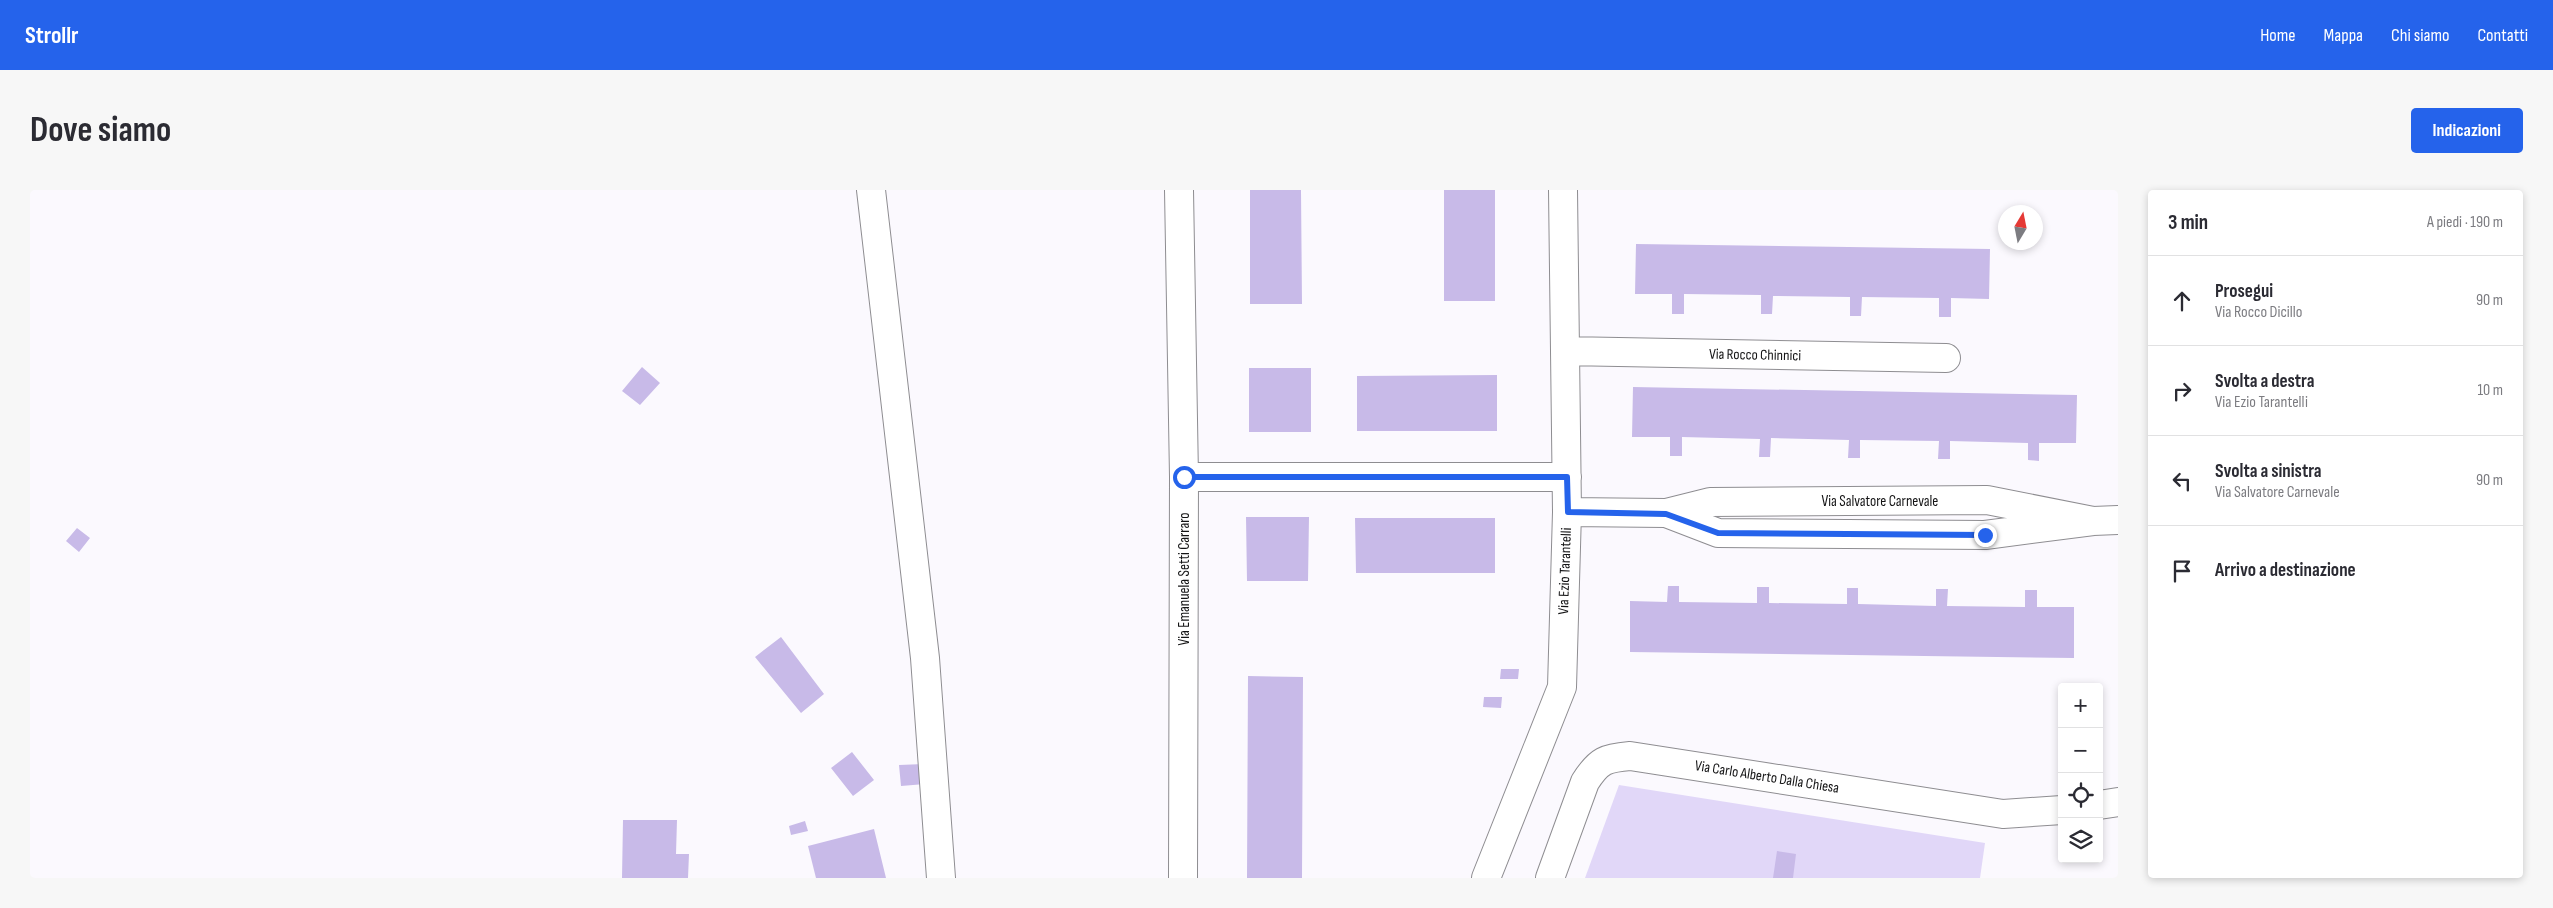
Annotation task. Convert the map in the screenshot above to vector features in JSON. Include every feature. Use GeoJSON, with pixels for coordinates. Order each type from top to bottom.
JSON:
{"type":"FeatureCollection","features":[{"type":"Feature","properties":{"kind":"street"},"geometry":{"type":"LineString","coordinates":[[871,190],[925,658],[941,878]]}},
{"type":"Feature","properties":{"kind":"street","name":"Via Emanuela Setti Carraro"},"geometry":{"type":"LineString","coordinates":[[1179,190],[1184,477],[1183,878]]}},
{"type":"Feature","properties":{"kind":"street","name":"Via Ezio Tarantelli"},"geometry":{"type":"LineString","coordinates":[[1486,878],[1562,687],[1568,512],[1563,190]]}},
{"type":"Feature","properties":{"kind":"street","name":"Via Rocco Chinnici"},"geometry":{"type":"LineString","coordinates":[[1565,351],[1946,358]]}},
{"type":"Feature","properties":{"kind":"street"},"geometry":{"type":"LineString","coordinates":[[1184,477],[1567,477]]}},
{"type":"Feature","properties":{"kind":"street","name":"Via Salvatore Carnevale"},"geometry":{"type":"LineString","coordinates":[[1568,512],[1666,514],[1710,502],[1986,500],[2106,520]]}},
{"type":"Feature","properties":{"kind":"street","name":"Via Carlo Alberto Dalla Chiesa"},"geometry":{"type":"LineString","coordinates":[[1550,878],[1586,782],[1594,768],[1609,757],[1630,756],[2003,814],[2058,810]]}},
{"type":"Feature","properties":{"kind":"street"},"geometry":{"type":"LineString","coordinates":[[2103,804],[2118,802]]}},
{"type":"Feature","properties":{"kind":"shaded area"},"geometry":{"type":"Polygon","coordinates":[[[1619,785],[1985,843],[1980,878],[1585,878],[1619,785]]]}},
{"type":"Feature","properties":{"kind":"building"},"geometry":{"type":"Polygon","coordinates":[[[1250,190],[1301,190],[1302,304],[1250,304],[1250,190]]]}},
{"type":"Feature","properties":{"kind":"building"},"geometry":{"type":"Polygon","coordinates":[[[1444,190],[1495,190],[1495,301],[1444,301],[1444,190]]]}},
{"type":"Feature","properties":{"kind":"building"},"geometry":{"type":"Polygon","coordinates":[[[1636,244],[1990,249],[1989,299],[1951,298],[1951,317],[1939,317],[1939,298],[1862,297],[1861,316],[1850,316],[1850,297],[1773,296],[1772,314],[1761,314],[1761,295],[1684,294],[1684,314],[1672,314],[1672,294],[1635,294],[1636,244]]]}},
{"type":"Feature","properties":{"kind":"building"},"geometry":{"type":"Polygon","coordinates":[[[642,367],[660,383],[640,405],[622,391],[642,367]]]}},
{"type":"Feature","properties":{"kind":"building"},"geometry":{"type":"Polygon","coordinates":[[[1249,368],[1311,368],[1311,432],[1249,432],[1249,368]]]}},
{"type":"Feature","properties":{"kind":"building"},"geometry":{"type":"Polygon","coordinates":[[[1497,375],[1497,431],[1357,431],[1357,376],[1497,375]]]}},
{"type":"Feature","properties":{"kind":"building"},"geometry":{"type":"Polygon","coordinates":[[[1633,387],[2077,395],[2076,443],[2039,443],[2039,461],[2028,460],[2028,443],[1950,441],[1950,459],[1938,459],[1939,441],[1860,440],[1860,458],[1848,458],[1849,440],[1771,438],[1770,457],[1759,457],[1760,439],[1682,437],[1682,456],[1670,456],[1670,437],[1632,437],[1633,387]]]}},
{"type":"Feature","properties":{"kind":"building"},"geometry":{"type":"Polygon","coordinates":[[[1246,517],[1309,517],[1308,581],[1247,581],[1246,517]]]}},
{"type":"Feature","properties":{"kind":"building"},"geometry":{"type":"Polygon","coordinates":[[[1355,518],[1495,518],[1495,573],[1356,573],[1355,518]]]}},
{"type":"Feature","properties":{"kind":"building"},"geometry":{"type":"Polygon","coordinates":[[[77,528],[90,538],[79,552],[66,541],[77,528]]]}},
{"type":"Feature","properties":{"kind":"building"},"geometry":{"type":"Polygon","coordinates":[[[1668,586],[1679,586],[1679,602],[1757,603],[1757,587],[1769,587],[1769,603],[1847,604],[1847,588],[1858,588],[1858,604],[1936,606],[1936,589],[1948,589],[1947,606],[2025,607],[2025,590],[2037,590],[2037,607],[2074,607],[2074,658],[1630,652],[1630,601],[1667,602],[1668,586]]]}},
{"type":"Feature","properties":{"kind":"building"},"geometry":{"type":"Polygon","coordinates":[[[781,637],[824,694],[801,713],[755,657],[781,637]]]}},
{"type":"Feature","properties":{"kind":"building"},"geometry":{"type":"Polygon","coordinates":[[[1501,669],[1519,669],[1518,679],[1500,679],[1501,669]]]}},
{"type":"Feature","properties":{"kind":"building"},"geometry":{"type":"Polygon","coordinates":[[[1248,676],[1303,677],[1302,878],[1247,878],[1248,676]]]}},
{"type":"Feature","properties":{"kind":"building"},"geometry":{"type":"Polygon","coordinates":[[[1484,697],[1502,697],[1501,708],[1483,707],[1484,697]]]}},
{"type":"Feature","properties":{"kind":"building"},"geometry":{"type":"Polygon","coordinates":[[[852,752],[874,780],[853,796],[831,768],[852,752]]]}},
{"type":"Feature","properties":{"kind":"building"},"geometry":{"type":"Polygon","coordinates":[[[924,764],[925,784],[901,786],[899,765],[924,764]]]}},
{"type":"Feature","properties":{"kind":"building"},"geometry":{"type":"Polygon","coordinates":[[[623,820],[677,820],[676,854],[689,854],[688,878],[622,878],[623,820]]]}},
{"type":"Feature","properties":{"kind":"building"},"geometry":{"type":"Polygon","coordinates":[[[805,821],[808,831],[791,835],[789,826],[805,821]]]}},
{"type":"Feature","properties":{"kind":"building"},"geometry":{"type":"Polygon","coordinates":[[[874,829],[886,878],[816,878],[808,846],[874,829]]]}},
{"type":"Feature","properties":{"kind":"building"},"geometry":{"type":"Polygon","coordinates":[[[1777,851],[1796,854],[1793,878],[1773,878],[1777,851]]]}},
{"type":"Feature","properties":{"kind":"route"},"geometry":{"type":"LineString","coordinates":[[1184,477],[1567,477],[1568,512],[1666,514],[1718,533],[1985,535]]}}]}
